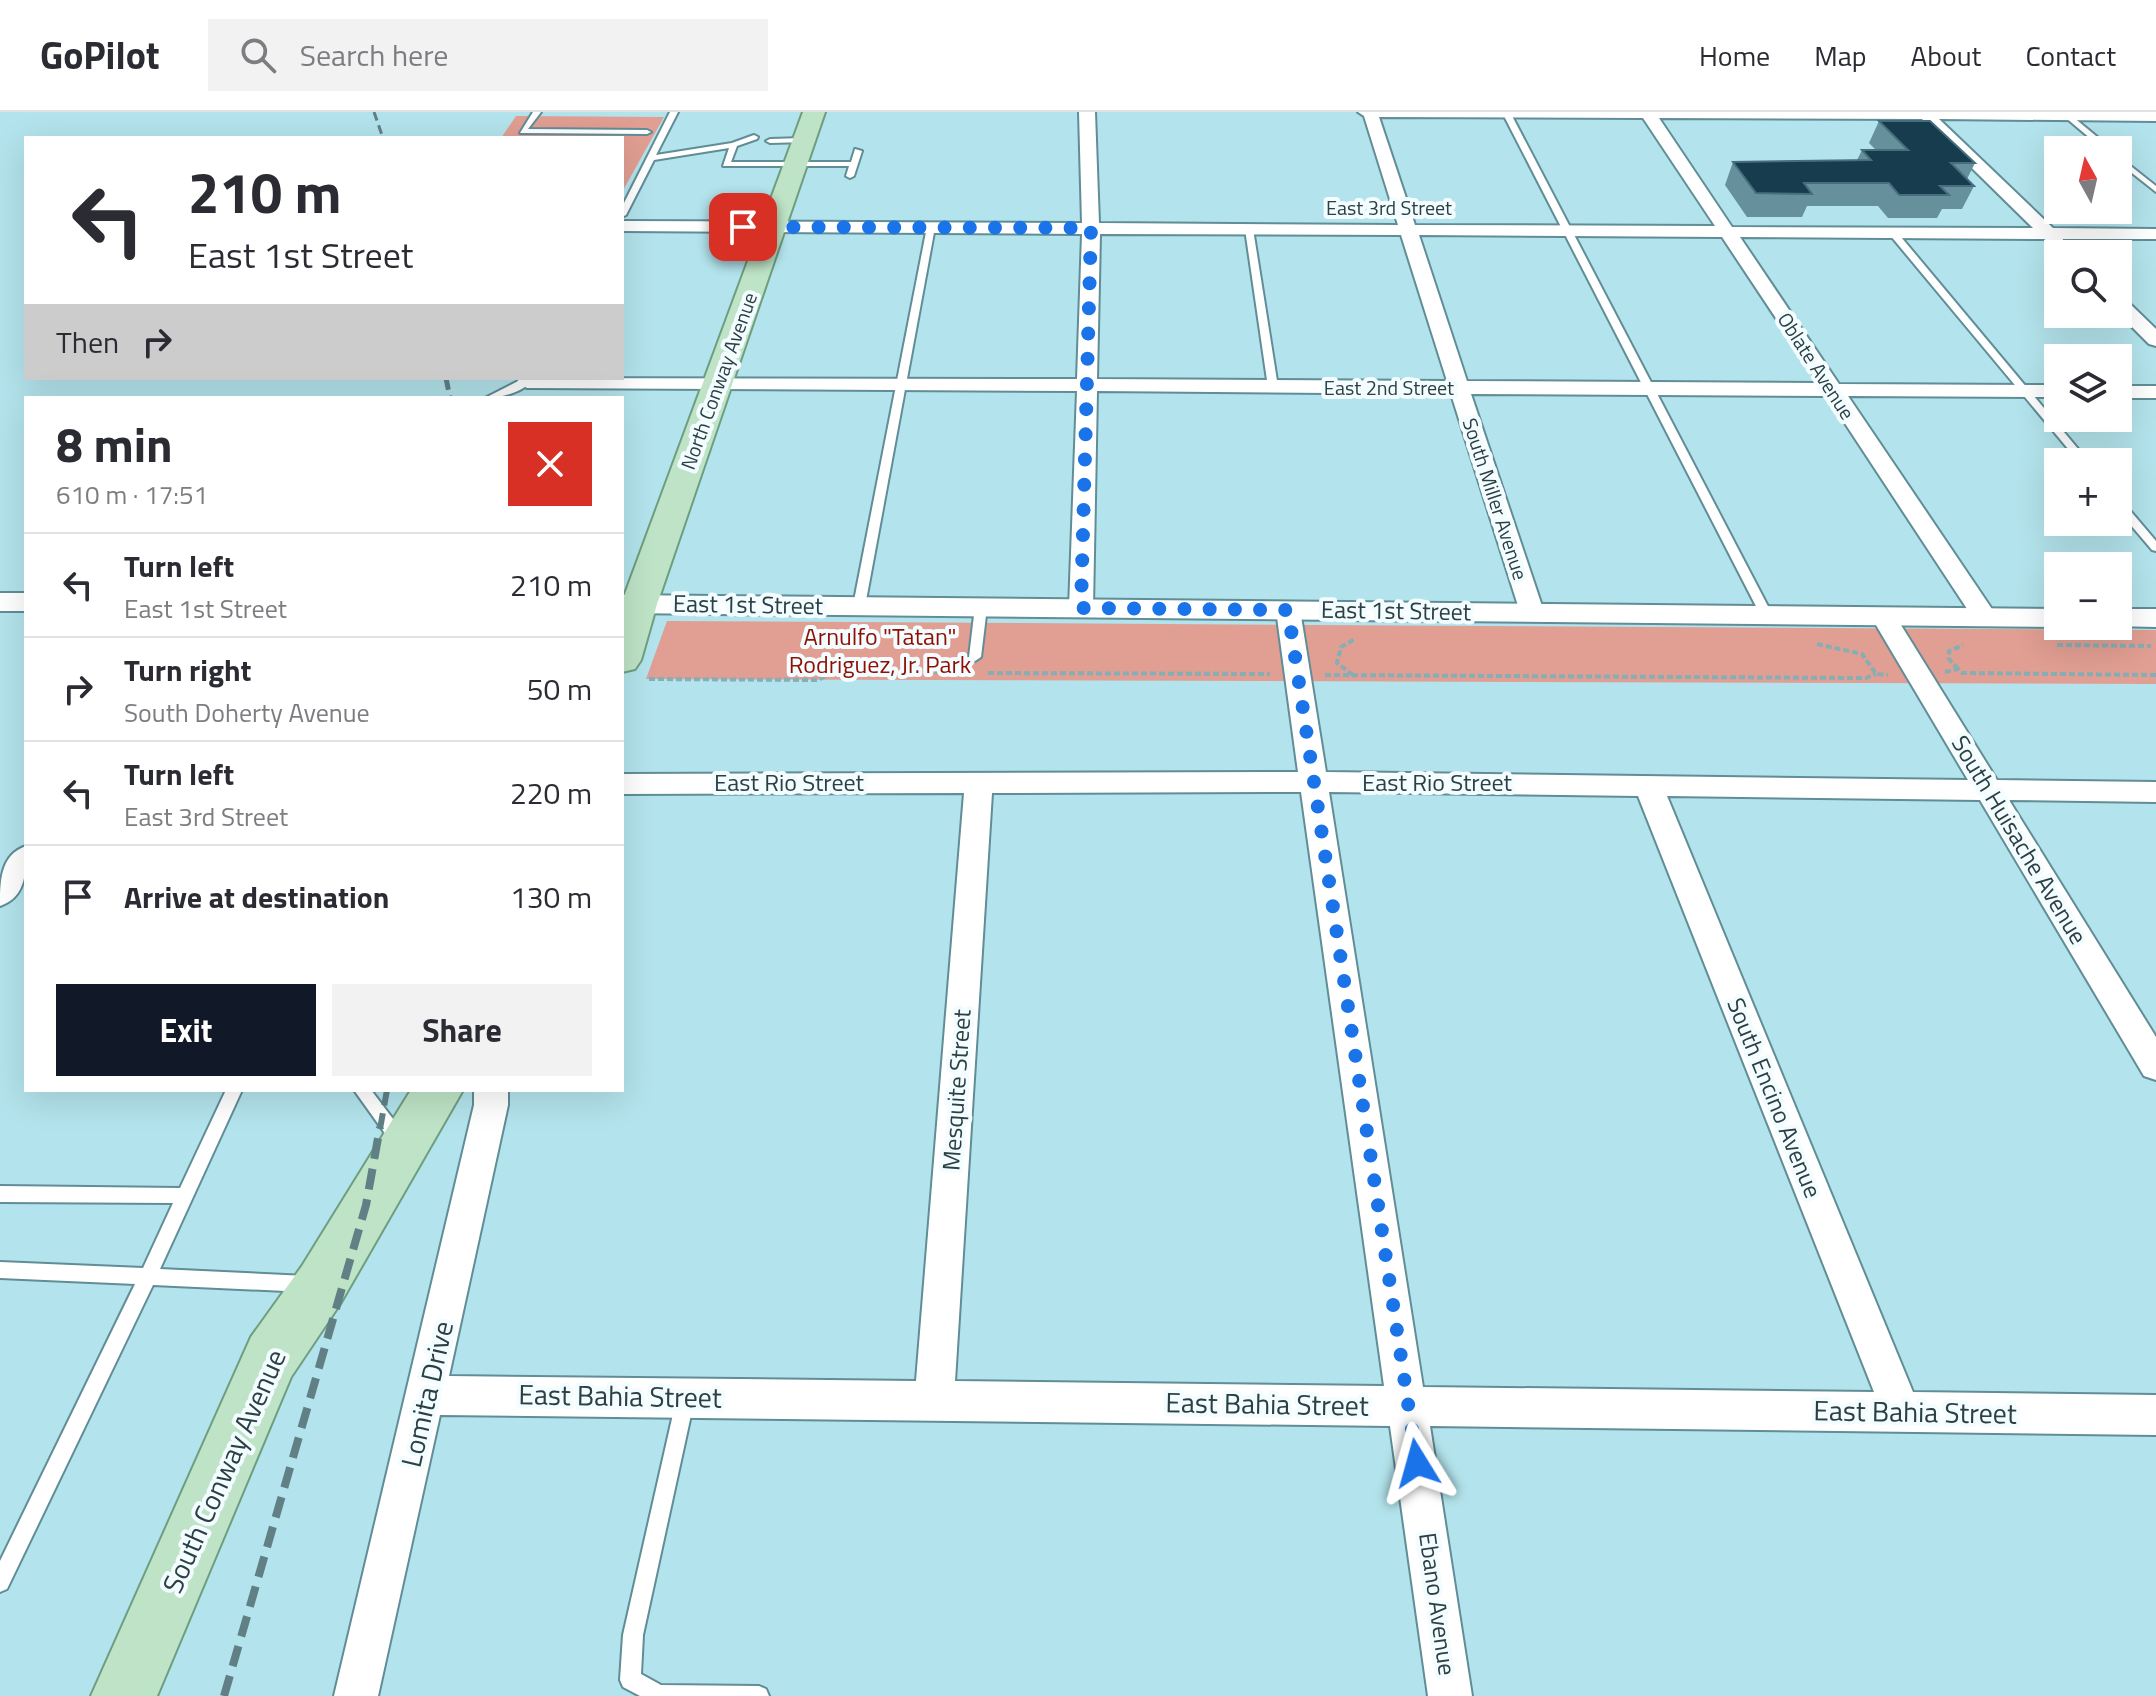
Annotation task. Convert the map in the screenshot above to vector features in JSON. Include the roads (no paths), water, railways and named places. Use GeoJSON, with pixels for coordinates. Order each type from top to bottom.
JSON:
{"type":"FeatureCollection","features":[{"type":"Feature","properties":{"kind":"main road","name":"North Conway Avenue"},"geometry":{"type":"LineString","coordinates":[[630,604],[719,384],[774,227],[784,144],[814,112]]}},
{"type":"Feature","properties":{"kind":"main road"},"geometry":{"type":"LineString","coordinates":[[624,646],[630,604]]}},
{"type":"Feature","properties":{"kind":"main road","name":"South Conway Avenue"},"geometry":{"type":"LineString","coordinates":[[124,1696],[271,1357],[321,1285],[437,1092]]}},
{"type":"Feature","properties":{"kind":"street"},"geometry":{"type":"LineString","coordinates":[[1081,608],[1091,228],[1087,112]]}},
{"type":"Feature","properties":{"kind":"street"},"geometry":{"type":"LineString","coordinates":[[1368,112],[2156,116]]}},
{"type":"Feature","properties":{"kind":"street","name":"South Miller Avenue"},"geometry":{"type":"LineString","coordinates":[[1368,112],[1532,612]]}},
{"type":"Feature","properties":{"kind":"street","name":"Oblate Avenue"},"geometry":{"type":"LineString","coordinates":[[1647,112],[1730,232],[1980,632]]}},
{"type":"Feature","properties":{"kind":"street"},"geometry":{"type":"LineString","coordinates":[[1923,113],[2055,240]]}},
{"type":"Feature","properties":{"kind":"street","name":"East 3rd Street"},"geometry":{"type":"LineString","coordinates":[[624,226],[2156,234]]}},
{"type":"Feature","properties":{"kind":"street"},"geometry":{"type":"LineString","coordinates":[[2132,317],[2156,340]]}},
{"type":"Feature","properties":{"kind":"street","name":"East 2nd Street"},"geometry":{"type":"LineString","coordinates":[[528,380],[719,384],[2044,391]]}},
{"type":"Feature","properties":{"kind":"street"},"geometry":{"type":"LineString","coordinates":[[2132,392],[2156,392]]}},
{"type":"Feature","properties":{"kind":"street"},"geometry":{"type":"LineString","coordinates":[[0,602],[24,602]]}},
{"type":"Feature","properties":{"kind":"street","name":"East 1st Street"},"geometry":{"type":"LineString","coordinates":[[630,604],[1882,615],[1980,632],[2044,632]]}},
{"type":"Feature","properties":{"kind":"street","name":"Ebano Avenue"},"geometry":{"type":"LineString","coordinates":[[1288,610],[1450,1696]]}},
{"type":"Feature","properties":{"kind":"street","name":"South Huisache Avenue"},"geometry":{"type":"LineString","coordinates":[[1882,615],[2156,1066]]}},
{"type":"Feature","properties":{"kind":"street"},"geometry":{"type":"LineString","coordinates":[[2132,618],[2156,618]]}},
{"type":"Feature","properties":{"kind":"street","name":"Mesquite Street"},"geometry":{"type":"LineString","coordinates":[[934,1399],[979,781]]}},
{"type":"Feature","properties":{"kind":"street","name":"East Rio Street"},"geometry":{"type":"LineString","coordinates":[[624,784],[1316,782],[2156,792]]}},
{"type":"Feature","properties":{"kind":"street","name":"South Encino Avenue"},"geometry":{"type":"LineString","coordinates":[[1648,785],[1901,1411]]}},
{"type":"Feature","properties":{"kind":"street"},"geometry":{"type":"LineString","coordinates":[[0,894],[24,860]]}},
{"type":"Feature","properties":{"kind":"street","name":"Lomita Drive"},"geometry":{"type":"LineString","coordinates":[[356,1696],[427,1395],[491,1105],[491,1092]]}},
{"type":"Feature","properties":{"kind":"street","name":"East Bahia Street"},"geometry":{"type":"LineString","coordinates":[[427,1395],[2156,1415]]}},
{"type":"Feature","properties":{"kind":"lane"},"geometry":{"type":"LineString","coordinates":[[537,112],[523,131],[647,132]]}},
{"type":"Feature","properties":{"kind":"lane"},"geometry":{"type":"LineString","coordinates":[[624,211],[674,112]]}},
{"type":"Feature","properties":{"kind":"lane"},"geometry":{"type":"LineString","coordinates":[[1506,112],[1766,614]]}},
{"type":"Feature","properties":{"kind":"lane"},"geometry":{"type":"LineString","coordinates":[[2065,114],[2092,136]]}},
{"type":"Feature","properties":{"kind":"lane"},"geometry":{"type":"LineString","coordinates":[[651,158],[753,140]]}},
{"type":"Feature","properties":{"kind":"lane"},"geometry":{"type":"LineString","coordinates":[[734,145],[726,164],[784,144]]}},
{"type":"Feature","properties":{"kind":"lane"},"geometry":{"type":"LineString","coordinates":[[766,150],[784,144],[854,164]]}},
{"type":"Feature","properties":{"kind":"lane"},"geometry":{"type":"LineString","coordinates":[[734,145],[747,152]]}},
{"type":"Feature","properties":{"kind":"lane"},"geometry":{"type":"LineString","coordinates":[[850,176],[858,151]]}},
{"type":"Feature","properties":{"kind":"lane"},"geometry":{"type":"LineString","coordinates":[[2132,170],[2156,190]]}},
{"type":"Feature","properties":{"kind":"lane"},"geometry":{"type":"LineString","coordinates":[[859,606],[931,227]]}},
{"type":"Feature","properties":{"kind":"lane"},"geometry":{"type":"LineString","coordinates":[[1249,229],[1273,387]]}},
{"type":"Feature","properties":{"kind":"lane"},"geometry":{"type":"LineString","coordinates":[[1893,233],[2072,448]]}},
{"type":"Feature","properties":{"kind":"lane"},"geometry":{"type":"LineString","coordinates":[[494,396],[528,380]]}},
{"type":"Feature","properties":{"kind":"lane"},"geometry":{"type":"LineString","coordinates":[[2132,520],[2156,548]]}},
{"type":"Feature","properties":{"kind":"lane"},"geometry":{"type":"LineString","coordinates":[[975,657],[981,607]]}},
{"type":"Feature","properties":{"kind":"lane"},"geometry":{"type":"LineString","coordinates":[[0,1582],[148,1277],[233,1092]]}},
{"type":"Feature","properties":{"kind":"lane"},"geometry":{"type":"LineString","coordinates":[[363,1092],[403,1145]]}},
{"type":"Feature","properties":{"kind":"lane"},"geometry":{"type":"LineString","coordinates":[[0,1194],[185,1196]]}},
{"type":"Feature","properties":{"kind":"lane"},"geometry":{"type":"LineString","coordinates":[[0,1270],[321,1285]]}},
{"type":"Feature","properties":{"kind":"lane"},"geometry":{"type":"LineString","coordinates":[[686,1397],[633,1635],[630,1680],[660,1695],[759,1696]]}},
{"type":"Feature","properties":{"kind":"railway"},"geometry":{"type":"LineString","coordinates":[[374,112],[382,136]]}},
{"type":"Feature","properties":{"kind":"railway"},"geometry":{"type":"LineString","coordinates":[[446,380],[450,396]]}},
{"type":"Feature","properties":{"kind":"railway"},"geometry":{"type":"LineString","coordinates":[[380,1129],[387,1092]]}},
{"type":"Feature","properties":{"kind":"railway"},"geometry":{"type":"LineString","coordinates":[[224,1696],[366,1205],[380,1127]]}},
{"type":"Feature","properties":{"kind":"park label","name":"Arnulfo \"Tatan\" Rodriguez, Jr. Park"},"geometry":{"type":"Point","coordinates":[880,651]}}]}
